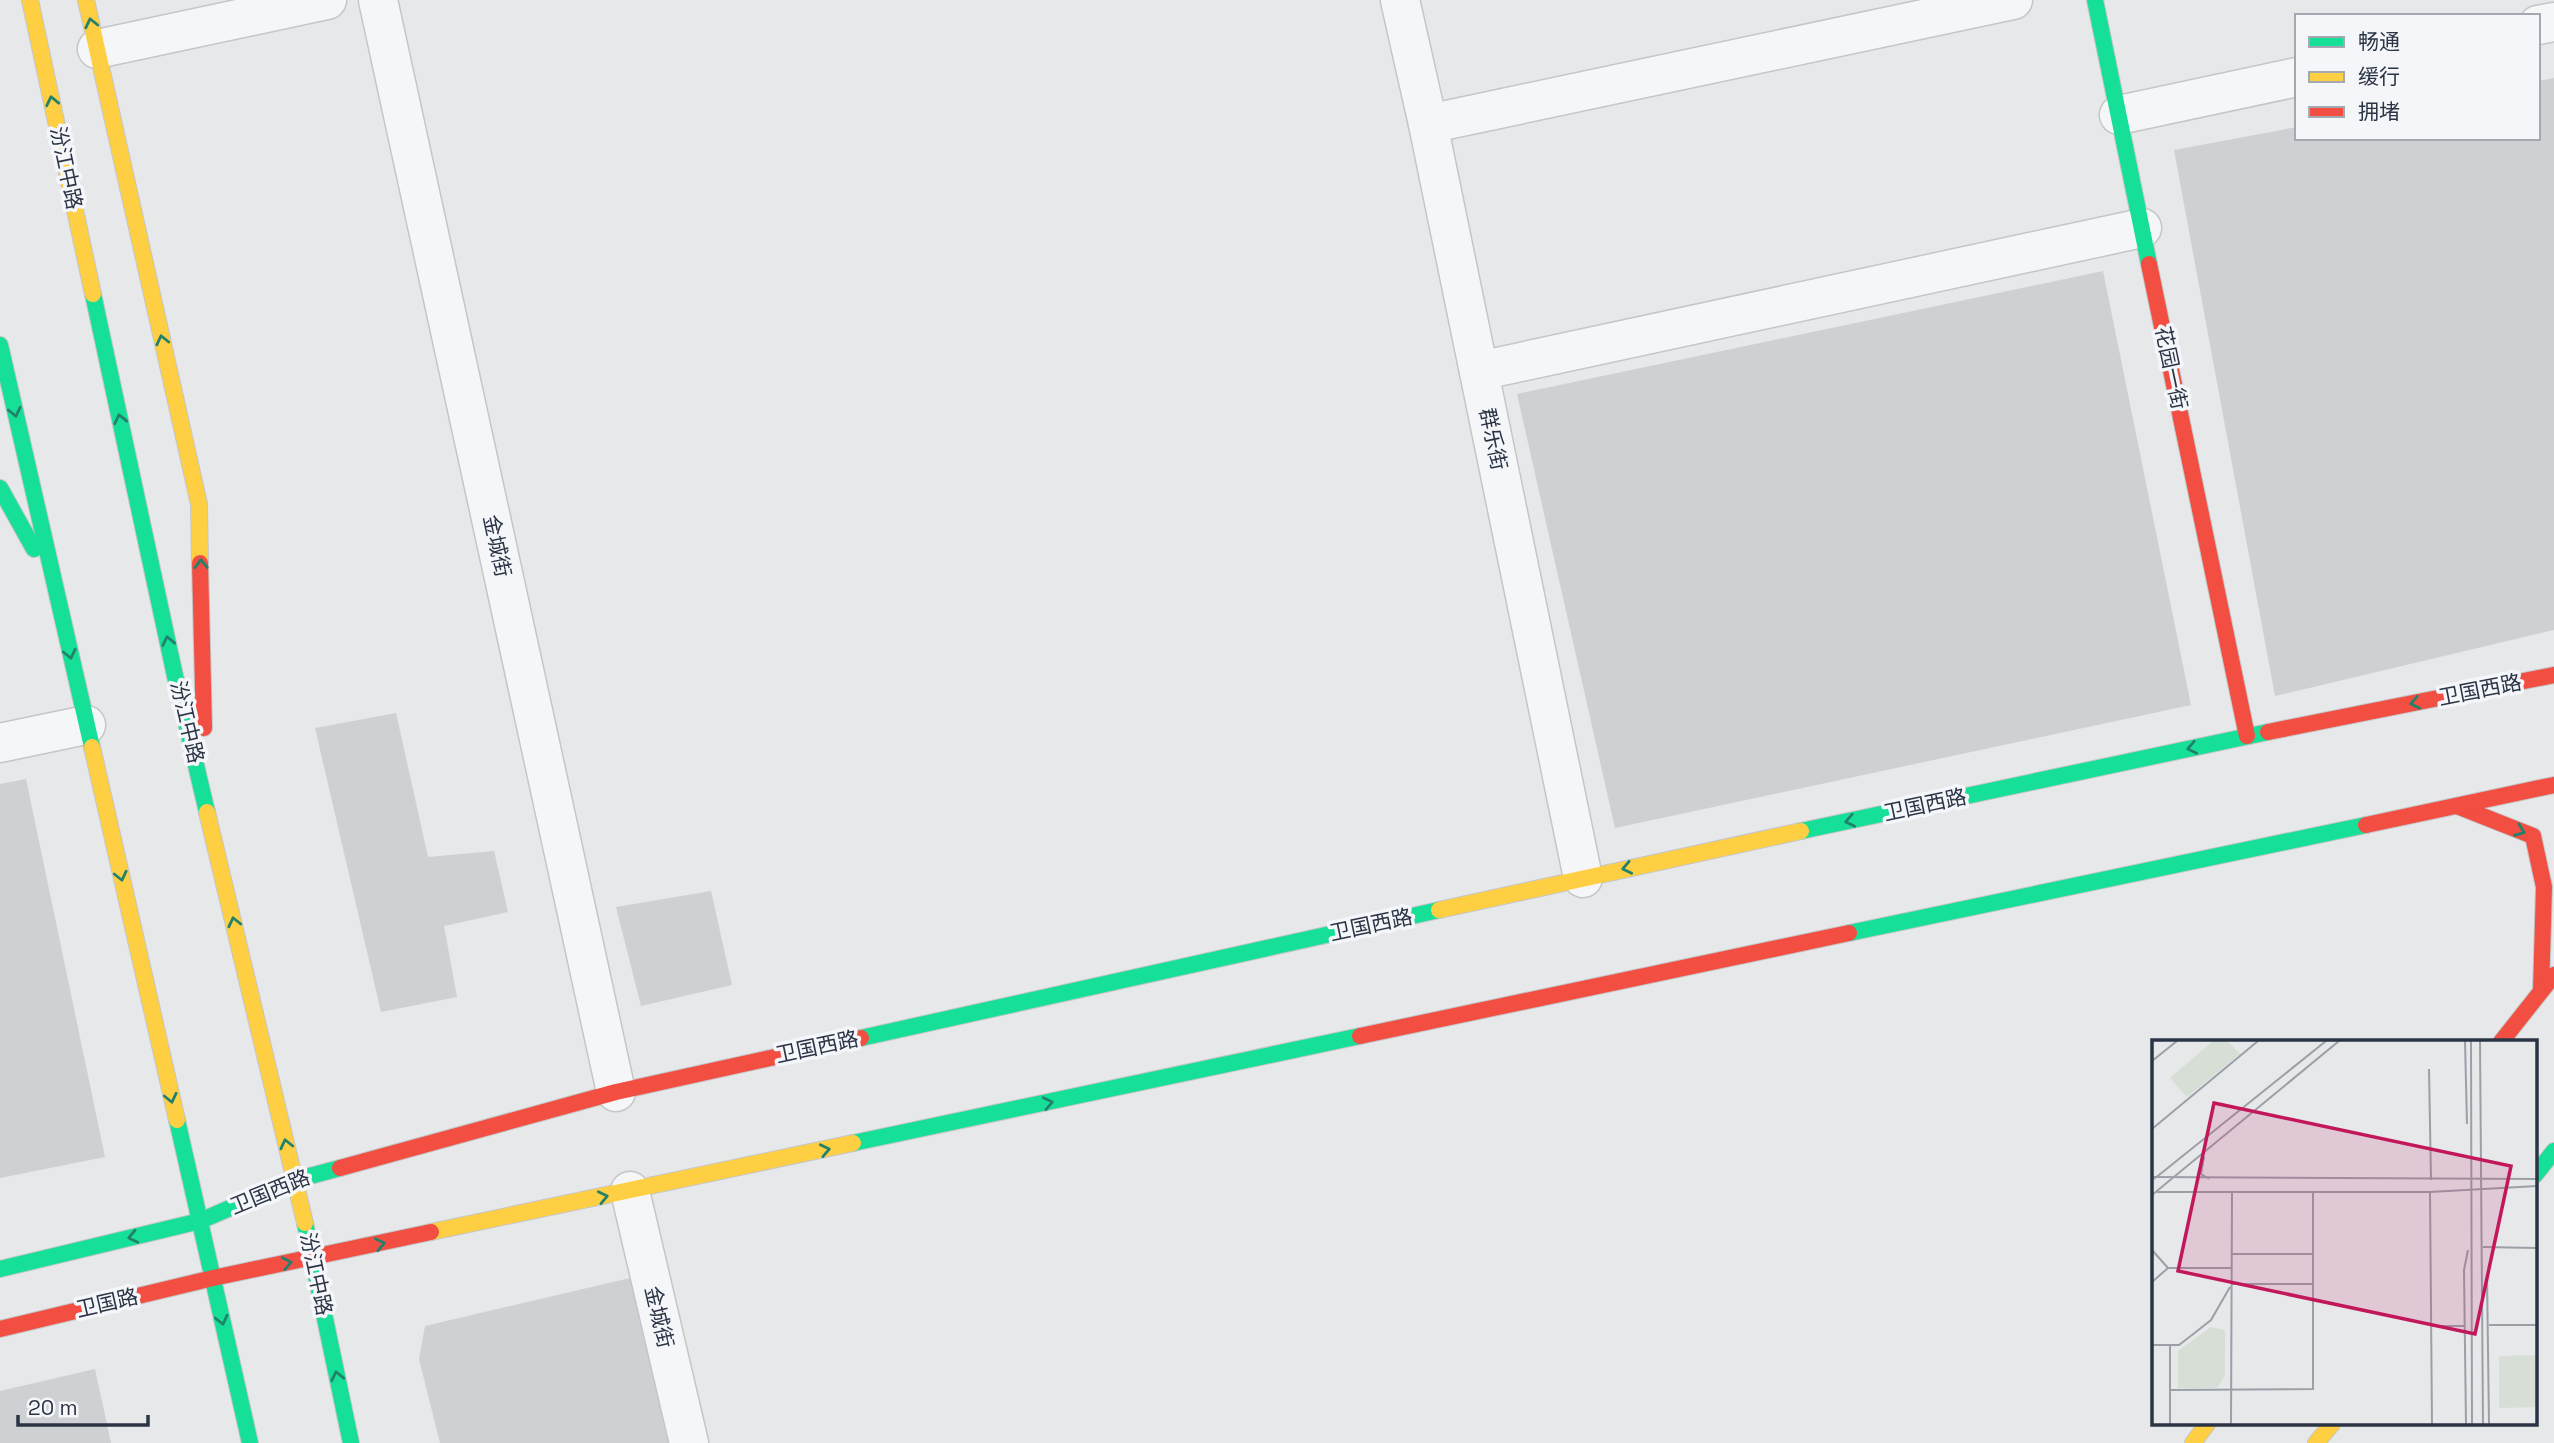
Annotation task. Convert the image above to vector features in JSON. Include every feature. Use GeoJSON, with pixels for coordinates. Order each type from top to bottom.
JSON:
{"type":"FeatureCollection","features":[{"type":"Feature","properties":{"kind":"main road","name":"汾江中路"},"geometry":{"type":"LineString","coordinates":[[30,0],[172,662],[313,1258],[351,1443]]}},
{"type":"Feature","properties":{"kind":"main road"},"geometry":{"type":"LineString","coordinates":[[86,0],[199,504],[206,803]]}},
{"type":"Feature","properties":{"kind":"main road","name":"花园一街"},"geometry":{"type":"LineString","coordinates":[[2095,0],[2247,736]]}},
{"type":"Feature","properties":{"kind":"main road"},"geometry":{"type":"LineString","coordinates":[[0,345],[250,1443]]}},
{"type":"Feature","properties":{"kind":"main road"},"geometry":{"type":"LineString","coordinates":[[0,488],[55,588]]}},
{"type":"Feature","properties":{"kind":"main road","name":"卫国西路"},"geometry":{"type":"LineString","coordinates":[[200,1221],[295,1180],[616,1091],[1583,878],[2247,736],[2554,675]]}},
{"type":"Feature","properties":{"kind":"main road"},"geometry":{"type":"LineString","coordinates":[[213,1278],[2554,785]]}},
{"type":"Feature","properties":{"kind":"main road"},"geometry":{"type":"LineString","coordinates":[[2457,806],[2533,836],[2544,887],[2541,991]]}},
{"type":"Feature","properties":{"kind":"main road"},"geometry":{"type":"LineString","coordinates":[[2503,1040],[2554,975]]}},
{"type":"Feature","properties":{"kind":"main road"},"geometry":{"type":"LineString","coordinates":[[2536,1173],[2554,1151]]}},
{"type":"Feature","properties":{"kind":"main road"},"geometry":{"type":"LineString","coordinates":[[0,1269],[200,1221]]}},
{"type":"Feature","properties":{"kind":"main road","name":"卫国路"},"geometry":{"type":"LineString","coordinates":[[0,1329],[213,1278]]}},
{"type":"Feature","properties":{"kind":"main road"},"geometry":{"type":"LineString","coordinates":[[2193,1443],[2206,1426]]}},
{"type":"Feature","properties":{"kind":"main road"},"geometry":{"type":"LineString","coordinates":[[2316,1443],[2330,1426]]}},
{"type":"Feature","properties":{"kind":"street"},"geometry":{"type":"LineString","coordinates":[[97,49],[327,0]]}},
{"type":"Feature","properties":{"kind":"street","name":"金城街"},"geometry":{"type":"LineString","coordinates":[[379,0],[616,1091]]}},
{"type":"Feature","properties":{"kind":"street","name":"群乐街"},"geometry":{"type":"LineString","coordinates":[[1400,0],[1428,124],[1583,878]]}},
{"type":"Feature","properties":{"kind":"street"},"geometry":{"type":"LineString","coordinates":[[1428,124],[2013,0]]}},
{"type":"Feature","properties":{"kind":"street"},"geometry":{"type":"LineString","coordinates":[[2119,115],[2295,77]]}},
{"type":"Feature","properties":{"kind":"street"},"geometry":{"type":"LineString","coordinates":[[1479,371],[2142,228]]}},
{"type":"Feature","properties":{"kind":"street"},"geometry":{"type":"LineString","coordinates":[[0,743],[86,725]]}},
{"type":"Feature","properties":{"kind":"street","name":"金城街"},"geometry":{"type":"LineString","coordinates":[[630,1191],[689,1443]]}},
{"type":"Feature","properties":{"kind":"building"},"geometry":{"type":"Polygon","coordinates":[[[2554,78],[2554,630],[2275,696],[2174,150],[2295,127],[2295,140],[2540,140],[2540,81],[2554,78]]]}},
{"type":"Feature","properties":{"kind":"building"},"geometry":{"type":"Polygon","coordinates":[[[2103,271],[2191,705],[1615,828],[1517,394],[2103,271]]]}},
{"type":"Feature","properties":{"kind":"building"},"geometry":{"type":"Polygon","coordinates":[[[396,713],[428,857],[494,851],[508,912],[444,926],[457,997],[381,1012],[315,728],[396,713]]]}},
{"type":"Feature","properties":{"kind":"building"},"geometry":{"type":"Polygon","coordinates":[[[26,779],[105,1157],[0,1178],[0,784],[26,779]]]}},
{"type":"Feature","properties":{"kind":"building"},"geometry":{"type":"Polygon","coordinates":[[[711,891],[732,985],[641,1006],[616,907],[711,891]]]}},
{"type":"Feature","properties":{"kind":"building"},"geometry":{"type":"Polygon","coordinates":[[[643,1275],[680,1443],[440,1443],[419,1359],[425,1326],[643,1275]]]}},
{"type":"Feature","properties":{"kind":"building"},"geometry":{"type":"Polygon","coordinates":[[[95,1369],[111,1443],[0,1443],[0,1391],[95,1369]]]}},
{"type":"Feature","properties":{"kind":"traffic: fast"},"geometry":{"type":"LineString","coordinates":[[2095,0],[2149,264]]}},
{"type":"Feature","properties":{"kind":"traffic: fast"},"geometry":{"type":"LineString","coordinates":[[93,294],[207,812]]}},
{"type":"Feature","properties":{"kind":"traffic: fast"},"geometry":{"type":"LineString","coordinates":[[0,345],[92,747]]}},
{"type":"Feature","properties":{"kind":"traffic: fast"},"geometry":{"type":"LineString","coordinates":[[0,488],[34,549]]}},
{"type":"Feature","properties":{"kind":"traffic: fast"},"geometry":{"type":"LineString","coordinates":[[1801,831],[2268,732]]}},
{"type":"Feature","properties":{"kind":"traffic: fast"},"geometry":{"type":"LineString","coordinates":[[1849,933],[2366,825]]}},
{"type":"Feature","properties":{"kind":"traffic: fast"},"geometry":{"type":"LineString","coordinates":[[861,1038],[1439,910]]}},
{"type":"Feature","properties":{"kind":"traffic: fast"},"geometry":{"type":"LineString","coordinates":[[853,1143],[1360,1036]]}},
{"type":"Feature","properties":{"kind":"traffic: fast"},"geometry":{"type":"LineString","coordinates":[[177,1120],[250,1443]]}},
{"type":"Feature","properties":{"kind":"traffic: fast"},"geometry":{"type":"LineString","coordinates":[[2536,1174],[2554,1151]]}},
{"type":"Feature","properties":{"kind":"traffic: fast"},"geometry":{"type":"LineString","coordinates":[[0,1269],[200,1221],[295,1180],[340,1168]]}},
{"type":"Feature","properties":{"kind":"traffic: fast"},"geometry":{"type":"LineString","coordinates":[[305,1223],[351,1443]]}},
{"type":"Feature","properties":{"kind":"traffic: slow"},"geometry":{"type":"LineString","coordinates":[[30,0],[93,294]]}},
{"type":"Feature","properties":{"kind":"traffic: slow"},"geometry":{"type":"LineString","coordinates":[[86,0],[199,504],[200,563]]}},
{"type":"Feature","properties":{"kind":"traffic: slow"},"geometry":{"type":"LineString","coordinates":[[92,747],[177,1120]]}},
{"type":"Feature","properties":{"kind":"traffic: slow"},"geometry":{"type":"LineString","coordinates":[[207,812],[305,1223]]}},
{"type":"Feature","properties":{"kind":"traffic: slow"},"geometry":{"type":"LineString","coordinates":[[1439,910],[1801,831]]}},
{"type":"Feature","properties":{"kind":"traffic: slow"},"geometry":{"type":"LineString","coordinates":[[431,1232],[853,1143]]}},
{"type":"Feature","properties":{"kind":"traffic: slow"},"geometry":{"type":"LineString","coordinates":[[2193,1443],[2206,1426]]}},
{"type":"Feature","properties":{"kind":"traffic: slow"},"geometry":{"type":"LineString","coordinates":[[2316,1443],[2330,1426]]}},
{"type":"Feature","properties":{"kind":"traffic: jam"},"geometry":{"type":"LineString","coordinates":[[2149,264],[2247,736]]}},
{"type":"Feature","properties":{"kind":"traffic: jam"},"geometry":{"type":"LineString","coordinates":[[200,563],[204,728]]}},
{"type":"Feature","properties":{"kind":"traffic: jam"},"geometry":{"type":"LineString","coordinates":[[2268,732],[2554,675]]}},
{"type":"Feature","properties":{"kind":"traffic: jam"},"geometry":{"type":"LineString","coordinates":[[2366,825],[2554,785]]}},
{"type":"Feature","properties":{"kind":"traffic: jam"},"geometry":{"type":"LineString","coordinates":[[2457,806],[2533,836],[2544,887],[2541,991]]}},
{"type":"Feature","properties":{"kind":"traffic: jam"},"geometry":{"type":"LineString","coordinates":[[1360,1036],[1849,933]]}},
{"type":"Feature","properties":{"kind":"traffic: jam"},"geometry":{"type":"LineString","coordinates":[[2503,1040],[2554,975]]}},
{"type":"Feature","properties":{"kind":"traffic: jam"},"geometry":{"type":"LineString","coordinates":[[340,1168],[616,1092],[861,1038]]}},
{"type":"Feature","properties":{"kind":"traffic: jam"},"geometry":{"type":"LineString","coordinates":[[0,1329],[213,1278],[431,1232]]}}]}
